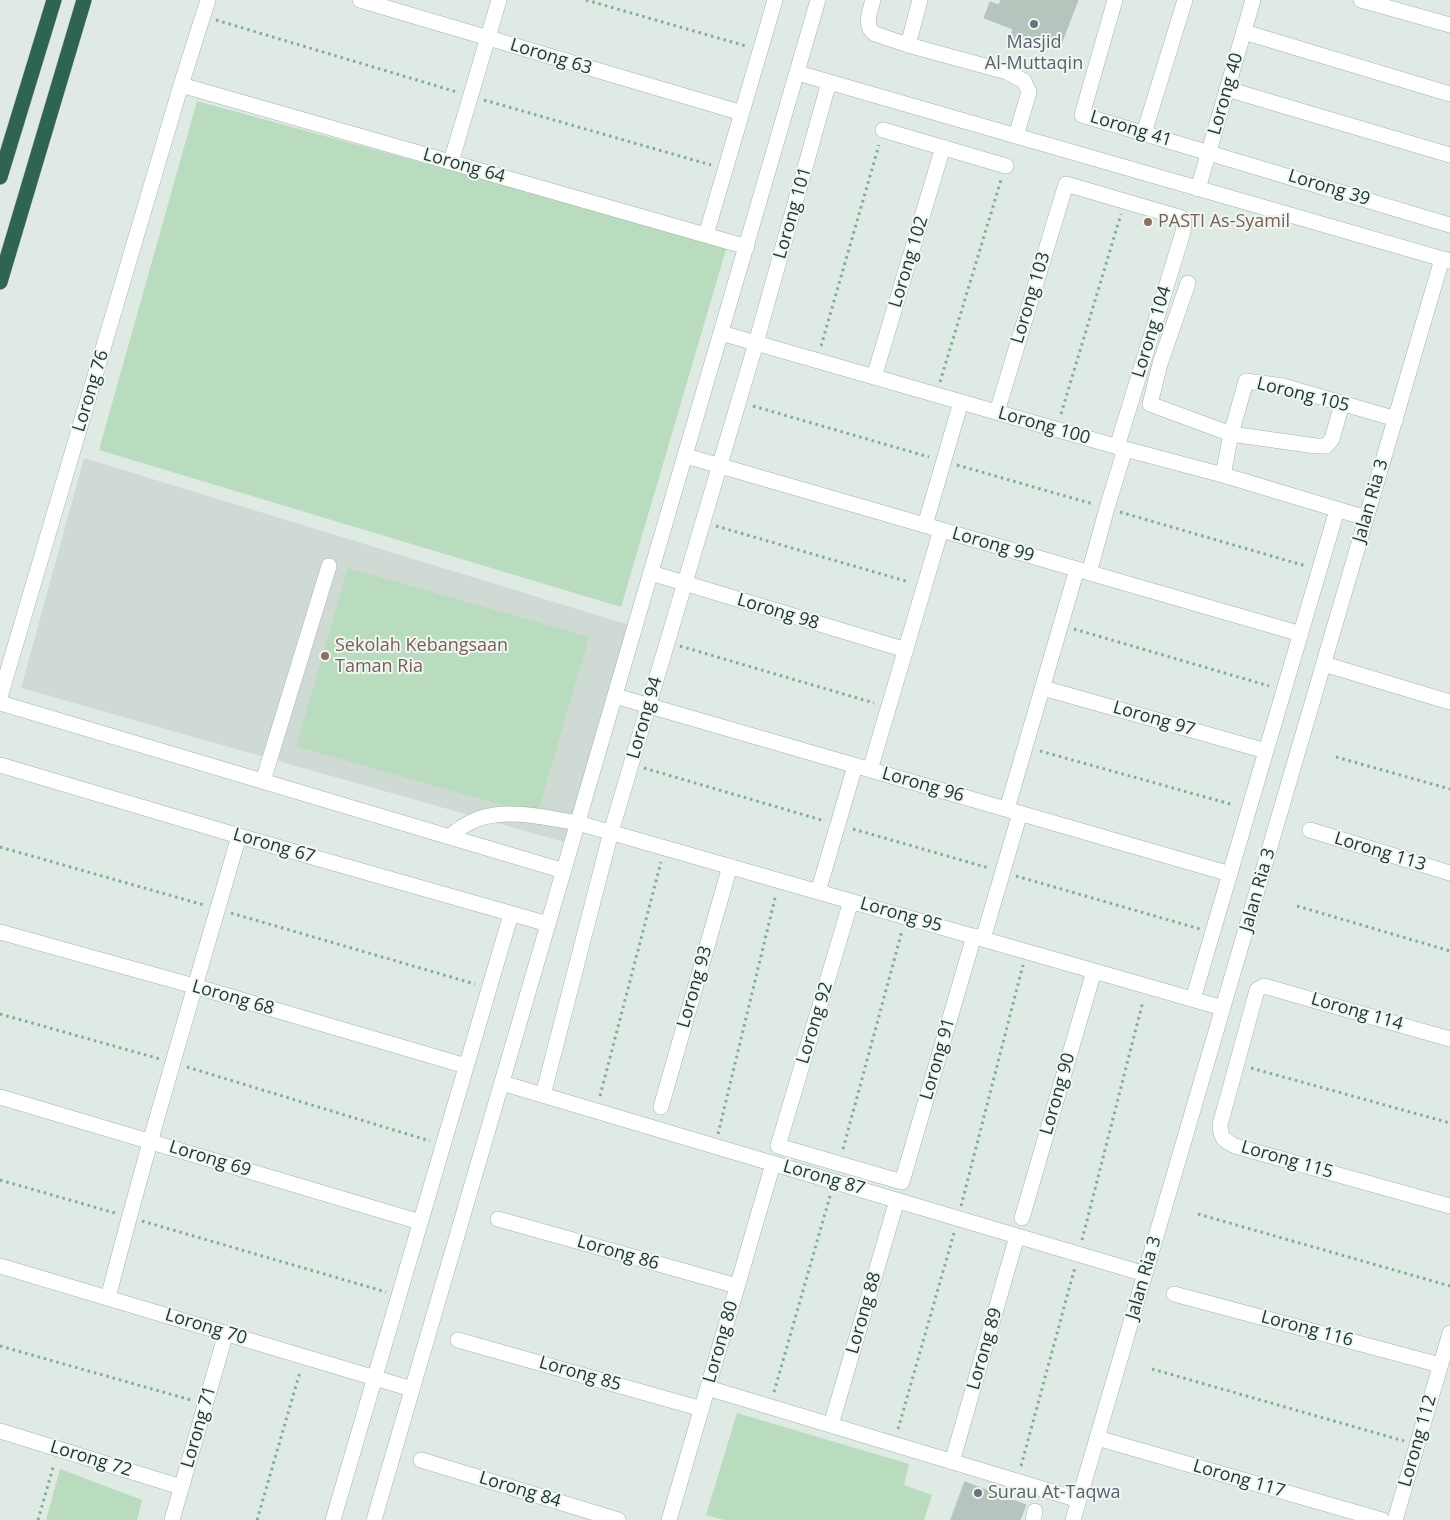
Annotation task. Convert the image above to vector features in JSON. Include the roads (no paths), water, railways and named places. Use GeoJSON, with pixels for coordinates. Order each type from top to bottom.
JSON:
{"type":"FeatureCollection","features":[{"type":"Feature","properties":{"kind":"highway"},"geometry":{"type":"LineString","coordinates":[[0,177],[54,0]]}},
{"type":"Feature","properties":{"kind":"highway"},"geometry":{"type":"LineString","coordinates":[[0,282],[84,0]]}},
{"type":"Feature","properties":{"kind":"street","name":"Lorong 76"},"geometry":{"type":"LineString","coordinates":[[0,697],[208,0]]}},
{"type":"Feature","properties":{"kind":"street","name":"Lorong 63"},"geometry":{"type":"LineString","coordinates":[[360,0],[742,114]]}},
{"type":"Feature","properties":{"kind":"street"},"geometry":{"type":"LineString","coordinates":[[451,162],[499,0]]}},
{"type":"Feature","properties":{"kind":"street"},"geometry":{"type":"LineString","coordinates":[[706,235],[775,0]]}},
{"type":"Feature","properties":{"kind":"street"},"geometry":{"type":"LineString","coordinates":[[374,1520],[818,0]]}},
{"type":"Feature","properties":{"kind":"street"},"geometry":{"type":"LineString","coordinates":[[874,0],[868,20],[871,31],[875,34],[1007,72],[1024,81],[1028,92],[1016,136]]}},
{"type":"Feature","properties":{"kind":"street"},"geometry":{"type":"LineString","coordinates":[[908,45],[920,0]]}},
{"type":"Feature","properties":{"kind":"street","name":"Lorong 41"},"geometry":{"type":"LineString","coordinates":[[1115,0],[1082,115],[1209,152]]}},
{"type":"Feature","properties":{"kind":"street"},"geometry":{"type":"LineString","coordinates":[[1144,133],[1184,0]]}},
{"type":"Feature","properties":{"kind":"street","name":"Lorong 40"},"geometry":{"type":"LineString","coordinates":[[1198,189],[1253,0]]}},
{"type":"Feature","properties":{"kind":"street"},"geometry":{"type":"LineString","coordinates":[[1361,0],[1450,25]]}},
{"type":"Feature","properties":{"kind":"street"},"geometry":{"type":"LineString","coordinates":[[1244,32],[1450,94]]}},
{"type":"Feature","properties":{"kind":"street"},"geometry":{"type":"LineString","coordinates":[[798,73],[1446,260]]}},
{"type":"Feature","properties":{"kind":"street","name":"Lorong 101"},"geometry":{"type":"LineString","coordinates":[[756,343],[829,82]]}},
{"type":"Feature","properties":{"kind":"street","name":"Lorong 64"},"geometry":{"type":"LineString","coordinates":[[182,85],[747,247]]}},
{"type":"Feature","properties":{"kind":"street"},"geometry":{"type":"LineString","coordinates":[[1227,89],[1450,155]]}},
{"type":"Feature","properties":{"kind":"street"},"geometry":{"type":"LineString","coordinates":[[883,130],[1006,166]]}},
{"type":"Feature","properties":{"kind":"street","name":"Lorong 102"},"geometry":{"type":"LineString","coordinates":[[874,377],[943,148]]}},
{"type":"Feature","properties":{"kind":"street","name":"Lorong 39"},"geometry":{"type":"LineString","coordinates":[[1209,152],[1450,225]]}},
{"type":"Feature","properties":{"kind":"street","name":"Lorong 103"},"geometry":{"type":"LineString","coordinates":[[997,412],[1066,184],[1182,218]]}},
{"type":"Feature","properties":{"kind":"street","name":"Lorong 104"},"geometry":{"type":"LineString","coordinates":[[1043,688],[1061,625],[1107,508],[1121,448],[1183,232],[1184,222],[1182,218]]}},
{"type":"Feature","properties":{"kind":"street","name":"Jalan Ria 3"},"geometry":{"type":"LineString","coordinates":[[1073,1520],[1366,518],[1446,260]]}},
{"type":"Feature","properties":{"kind":"street"},"geometry":{"type":"LineString","coordinates":[[1188,283],[1160,364],[1150,404],[1231,434],[1316,446],[1326,446],[1332,439],[1342,404]]}},
{"type":"Feature","properties":{"kind":"street","name":"Lorong 100"},"geometry":{"type":"LineString","coordinates":[[721,333],[1121,448],[1223,475],[1366,518]]}},
{"type":"Feature","properties":{"kind":"street","name":"Lorong 94"},"geometry":{"type":"LineString","coordinates":[[543,1095],[611,832],[756,343]]}},
{"type":"Feature","properties":{"kind":"street","name":"Lorong 105"},"geometry":{"type":"LineString","coordinates":[[1223,475],[1231,434],[1246,381],[1282,386],[1396,419]]}},
{"type":"Feature","properties":{"kind":"street"},"geometry":{"type":"LineString","coordinates":[[926,525],[962,402]]}},
{"type":"Feature","properties":{"kind":"street","name":"Lorong 99"},"geometry":{"type":"LineString","coordinates":[[686,456],[1300,634]]}},
{"type":"Feature","properties":{"kind":"street"},"geometry":{"type":"LineString","coordinates":[[1193,999],[1337,510]]}},
{"type":"Feature","properties":{"kind":"street"},"geometry":{"type":"LineString","coordinates":[[870,770],[941,530]]}},
{"type":"Feature","properties":{"kind":"street"},"geometry":{"type":"LineString","coordinates":[[263,781],[329,566]]}},
{"type":"Feature","properties":{"kind":"street","name":"Lorong 98"},"geometry":{"type":"LineString","coordinates":[[651,573],[906,650]]}},
{"type":"Feature","properties":{"kind":"street"},"geometry":{"type":"LineString","coordinates":[[1324,664],[1450,702]]}},
{"type":"Feature","properties":{"kind":"street","name":"Lorong 91"},"geometry":{"type":"LineString","coordinates":[[902,1182],[978,938],[1003,872],[1026,746],[1043,688]]}},
{"type":"Feature","properties":{"kind":"street","name":"Lorong 97"},"geometry":{"type":"LineString","coordinates":[[1043,688],[1266,751]]}},
{"type":"Feature","properties":{"kind":"street","name":"Lorong 96"},"geometry":{"type":"LineString","coordinates":[[615,696],[1230,874]]}},
{"type":"Feature","properties":{"kind":"street"},"geometry":{"type":"LineString","coordinates":[[0,703],[564,871]]}},
{"type":"Feature","properties":{"kind":"street","name":"Lorong 67"},"geometry":{"type":"LineString","coordinates":[[0,765],[239,836],[548,924]]}},
{"type":"Feature","properties":{"kind":"street"},"geometry":{"type":"LineString","coordinates":[[818,892],[855,766]]}},
{"type":"Feature","properties":{"kind":"street","name":"Lorong 95"},"geometry":{"type":"LineString","coordinates":[[448,836],[461,827],[479,819],[499,815],[521,815],[578,823],[1223,1008]]}},
{"type":"Feature","properties":{"kind":"street","name":"Lorong 113"},"geometry":{"type":"LineString","coordinates":[[1310,830],[1450,873]]}},
{"type":"Feature","properties":{"kind":"street"},"geometry":{"type":"LineString","coordinates":[[108,1298],[150,1141],[239,836]]}},
{"type":"Feature","properties":{"kind":"street","name":"Lorong 93"},"geometry":{"type":"LineString","coordinates":[[661,1107],[730,866]]}},
{"type":"Feature","properties":{"kind":"street","name":"Lorong 92"},"geometry":{"type":"LineString","coordinates":[[851,901],[778,1146],[902,1182]]}},
{"type":"Feature","properties":{"kind":"street"},"geometry":{"type":"LineString","coordinates":[[332,1520],[510,914]]}},
{"type":"Feature","properties":{"kind":"street","name":"Lorong 68"},"geometry":{"type":"LineString","coordinates":[[0,932],[194,986],[466,1066]]}},
{"type":"Feature","properties":{"kind":"street","name":"Lorong 90"},"geometry":{"type":"LineString","coordinates":[[1022,1218],[1094,971]]}},
{"type":"Feature","properties":{"kind":"street","name":"Lorong 114"},"geometry":{"type":"LineString","coordinates":[[1264,986],[1450,1039]]}},
{"type":"Feature","properties":{"kind":"street","name":"Lorong 115"},"geometry":{"type":"LineString","coordinates":[[1264,986],[1257,990],[1220,1126],[1221,1136],[1235,1146],[1450,1206]]}},
{"type":"Feature","properties":{"kind":"street","name":"Lorong 87"},"geometry":{"type":"LineString","coordinates":[[502,1083],[1145,1274]]}},
{"type":"Feature","properties":{"kind":"street","name":"Lorong 69"},"geometry":{"type":"LineString","coordinates":[[0,1097],[420,1222]]}},
{"type":"Feature","properties":{"kind":"street","name":"Lorong 80"},"geometry":{"type":"LineString","coordinates":[[669,1520],[773,1164]]}},
{"type":"Feature","properties":{"kind":"street","name":"Lorong 88"},"geometry":{"type":"LineString","coordinates":[[831,1426],[897,1200]]}},
{"type":"Feature","properties":{"kind":"street","name":"Lorong 86"},"geometry":{"type":"LineString","coordinates":[[498,1220],[737,1286]]}},
{"type":"Feature","properties":{"kind":"street","name":"Lorong 89"},"geometry":{"type":"LineString","coordinates":[[952,1462],[1018,1236]]}},
{"type":"Feature","properties":{"kind":"street","name":"Lorong 70"},"geometry":{"type":"LineString","coordinates":[[0,1266],[412,1389]]}},
{"type":"Feature","properties":{"kind":"street","name":"Lorong 116"},"geometry":{"type":"LineString","coordinates":[[1174,1294],[1440,1365]]}},
{"type":"Feature","properties":{"kind":"street","name":"Lorong 112"},"geometry":{"type":"LineString","coordinates":[[1395,1520],[1450,1332]]}},
{"type":"Feature","properties":{"kind":"street","name":"Lorong 71"},"geometry":{"type":"LineString","coordinates":[[172,1520],[226,1333]]}},
{"type":"Feature","properties":{"kind":"street","name":"Lorong 85"},"geometry":{"type":"LineString","coordinates":[[458,1340],[702,1409]]}},
{"type":"Feature","properties":{"kind":"street"},"geometry":{"type":"LineString","coordinates":[[708,1388],[1079,1500]]}},
{"type":"Feature","properties":{"kind":"street","name":"Lorong 72"},"geometry":{"type":"LineString","coordinates":[[0,1431],[182,1487]]}},
{"type":"Feature","properties":{"kind":"street","name":"Lorong 117"},"geometry":{"type":"LineString","coordinates":[[1097,1438],[1382,1520]]}},
{"type":"Feature","properties":{"kind":"street","name":"Lorong 84"},"geometry":{"type":"LineString","coordinates":[[421,1460],[618,1520]]}},
{"type":"Feature","properties":{"kind":"place","name":"Masjid Al-Muttaqin"},"geometry":{"type":"Point","coordinates":[1034,24]}},
{"type":"Feature","properties":{"kind":"place","name":"PASTI As-Syamil"},"geometry":{"type":"Point","coordinates":[1148,222]}},
{"type":"Feature","properties":{"kind":"place","name":"Sekolah Kebangsaan Taman Ria"},"geometry":{"type":"Point","coordinates":[325,656]}},
{"type":"Feature","properties":{"kind":"place","name":"Surau At-Taqwa"},"geometry":{"type":"Point","coordinates":[978,1493]}}]}
